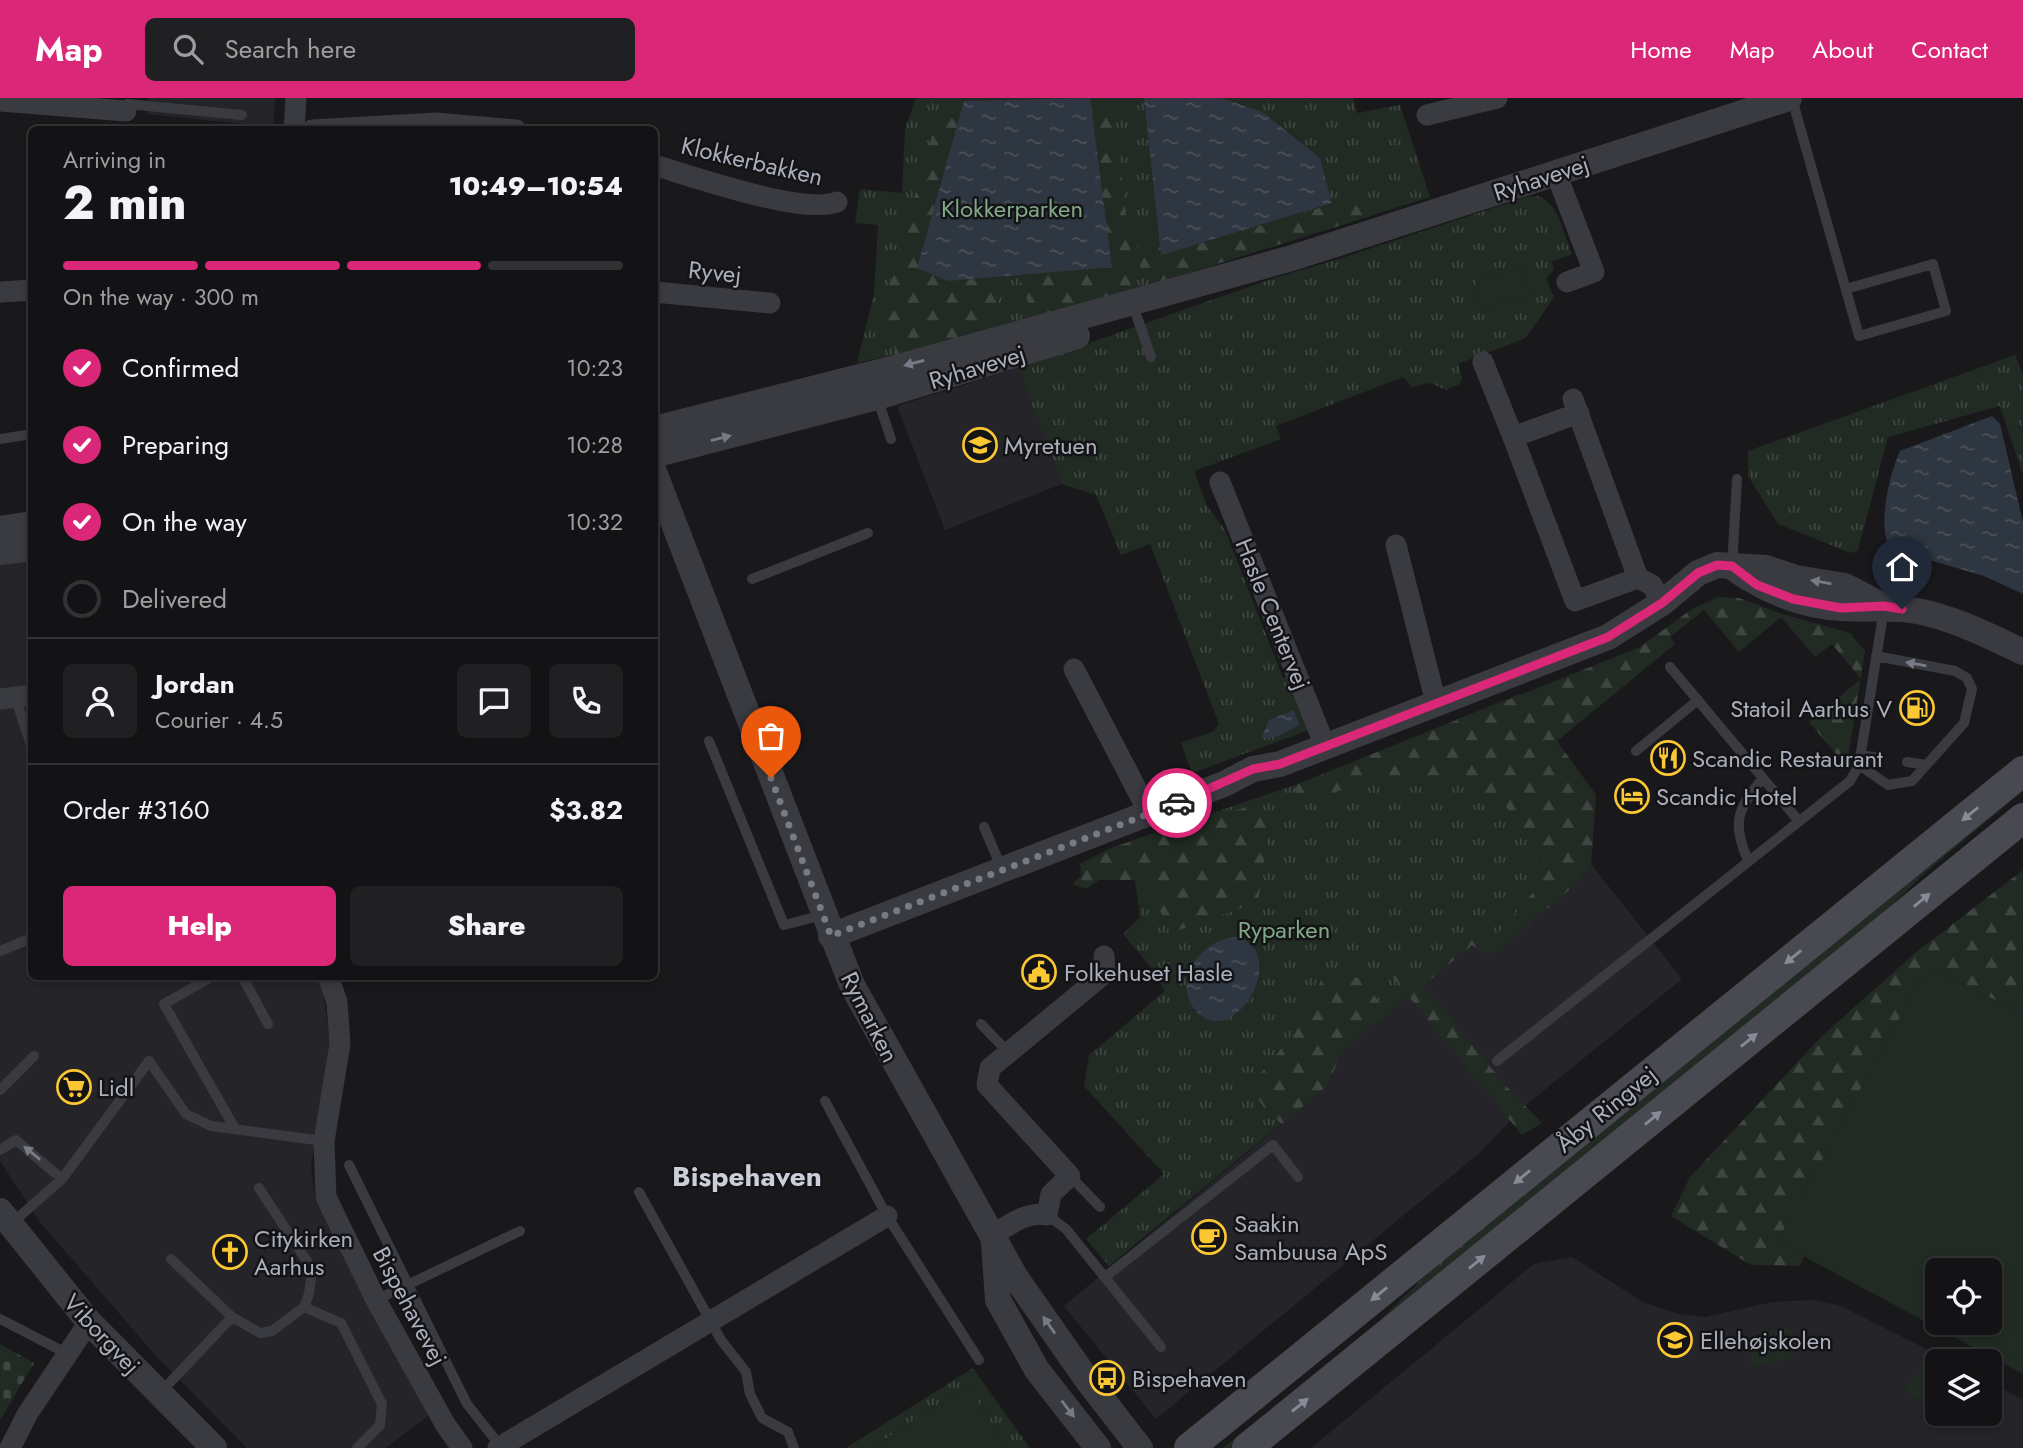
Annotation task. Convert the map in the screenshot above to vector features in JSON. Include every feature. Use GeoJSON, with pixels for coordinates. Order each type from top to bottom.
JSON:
{"type":"FeatureCollection","features":[{"type":"Feature","properties":{"kind":"main road","name":"Åby Ringvej"},"geometry":{"type":"LineString","coordinates":[[1189,1448],[2023,771]]}},
{"type":"Feature","properties":{"kind":"main road","name":"Åby Ringvej"},"geometry":{"type":"LineString","coordinates":[[1247,1448],[2023,818]]}},
{"type":"Feature","properties":{"kind":"street"},"geometry":{"type":"LineString","coordinates":[[293,126],[296,98]]}},
{"type":"Feature","properties":{"kind":"street"},"geometry":{"type":"LineString","coordinates":[[1427,115],[1497,98]]}},
{"type":"Feature","properties":{"kind":"street","name":"Ryhavevej"},"geometry":{"type":"LineString","coordinates":[[658,454],[1292,258],[1791,98]]}},
{"type":"Feature","properties":{"kind":"street"},"geometry":{"type":"LineString","coordinates":[[0,101],[126,111]]}},
{"type":"Feature","properties":{"kind":"street"},"geometry":{"type":"LineString","coordinates":[[383,126],[436,123],[470,126]]}},
{"type":"Feature","properties":{"kind":"street","name":"Klokkerbakken"},"geometry":{"type":"LineString","coordinates":[[658,167],[766,197],[825,207],[838,202]]}},
{"type":"Feature","properties":{"kind":"street"},"geometry":{"type":"LineString","coordinates":[[1556,173],[1594,272],[1567,282]]}},
{"type":"Feature","properties":{"kind":"street","name":"Ryhavevej"},"geometry":{"type":"LineString","coordinates":[[658,428],[873,386],[1138,317],[1192,300],[1292,258]]}},
{"type":"Feature","properties":{"kind":"street"},"geometry":{"type":"LineString","coordinates":[[0,292],[28,290]]}},
{"type":"Feature","properties":{"kind":"street","name":"Ryvej"},"geometry":{"type":"LineString","coordinates":[[658,292],[770,303]]}},
{"type":"Feature","properties":{"kind":"street"},"geometry":{"type":"LineString","coordinates":[[1483,362],[1575,601],[1638,578],[1652,584],[1662,603]]}},
{"type":"Feature","properties":{"kind":"street"},"geometry":{"type":"LineString","coordinates":[[1513,437],[1576,406],[1638,578]]}},
{"type":"Feature","properties":{"kind":"street","name":"Rymarken"},"geometry":{"type":"LineString","coordinates":[[658,482],[706,596],[827,926],[876,1031],[1016,1278],[1088,1381],[1140,1448]]}},
{"type":"Feature","properties":{"kind":"street","name":"Hasle Centervej"},"geometry":{"type":"LineString","coordinates":[[1220,482],[1325,746]]}},
{"type":"Feature","properties":{"kind":"street"},"geometry":{"type":"LineString","coordinates":[[0,529],[28,525]]}},
{"type":"Feature","properties":{"kind":"street"},"geometry":{"type":"LineString","coordinates":[[1396,545],[1436,703]]}},
{"type":"Feature","properties":{"kind":"street"},"geometry":{"type":"LineString","coordinates":[[0,552],[28,548]]}},
{"type":"Feature","properties":{"kind":"street"},"geometry":{"type":"LineString","coordinates":[[827,926],[1002,869],[1224,784],[1253,769],[1280,764],[1608,637],[1662,603],[1698,573],[1717,565],[1732,566],[1757,585],[1793,599],[1841,608],[1884,606],[1953,621],[2023,652]]}},
{"type":"Feature","properties":{"kind":"street"},"geometry":{"type":"LineString","coordinates":[[1074,669],[1149,813]]}},
{"type":"Feature","properties":{"kind":"street"},"geometry":{"type":"LineString","coordinates":[[993,1235],[1024,1217],[1037,1213],[1047,1215],[1052,1194],[1070,1175],[986,1085],[990,1068],[1007,1051],[1105,973],[1104,956]]}},
{"type":"Feature","properties":{"kind":"street","name":"Bispehavevej"},"geometry":{"type":"LineString","coordinates":[[329,980],[337,1002],[341,1044],[324,1141],[326,1197],[376,1300],[445,1424],[462,1448]]}},
{"type":"Feature","properties":{"kind":"street"},"geometry":{"type":"LineString","coordinates":[[500,1447],[887,1216]]}},
{"type":"Feature","properties":{"kind":"street","name":"Viborgvej"},"geometry":{"type":"LineString","coordinates":[[5,1218],[89,1322],[214,1448]]}},
{"type":"Feature","properties":{"kind":"street","name":"Rymarken"},"geometry":{"type":"LineString","coordinates":[[993,1235],[998,1300],[1037,1370],[1098,1448]]}},
{"type":"Feature","properties":{"kind":"street"},"geometry":{"type":"LineString","coordinates":[[10,1448],[66,1353],[89,1322]]}},
{"type":"Feature","properties":{"kind":"lane"},"geometry":{"type":"LineString","coordinates":[[1791,98],[1859,336],[1947,311],[1933,264],[1846,289]]}},
{"type":"Feature","properties":{"kind":"lane"},"geometry":{"type":"LineString","coordinates":[[126,111],[242,115]]}},
{"type":"Feature","properties":{"kind":"lane"},"geometry":{"type":"LineString","coordinates":[[1138,317],[1151,357]]}},
{"type":"Feature","properties":{"kind":"lane"},"geometry":{"type":"LineString","coordinates":[[873,386],[891,439]]}},
{"type":"Feature","properties":{"kind":"lane"},"geometry":{"type":"LineString","coordinates":[[0,439],[28,435]]}},
{"type":"Feature","properties":{"kind":"lane"},"geometry":{"type":"LineString","coordinates":[[1732,566],[1737,479]]}},
{"type":"Feature","properties":{"kind":"lane"},"geometry":{"type":"LineString","coordinates":[[752,579],[868,533]]}},
{"type":"Feature","properties":{"kind":"lane"},"geometry":{"type":"LineString","coordinates":[[1497,1061],[1850,781],[1860,760],[1884,606]]}},
{"type":"Feature","properties":{"kind":"lane"},"geometry":{"type":"LineString","coordinates":[[1860,760],[1888,785],[1912,781],[1964,723],[1972,689],[1967,678],[1955,671],[1876,656]]}},
{"type":"Feature","properties":{"kind":"lane"},"geometry":{"type":"LineString","coordinates":[[1670,667],[1798,820]]}},
{"type":"Feature","properties":{"kind":"lane"},"geometry":{"type":"LineString","coordinates":[[16,697],[28,734]]}},
{"type":"Feature","properties":{"kind":"lane"},"geometry":{"type":"LineString","coordinates":[[1636,751],[1698,700]]}},
{"type":"Feature","properties":{"kind":"lane"},"geometry":{"type":"LineString","coordinates":[[709,741],[784,925],[827,926]]}},
{"type":"Feature","properties":{"kind":"lane"},"geometry":{"type":"LineString","coordinates":[[1860,760],[1878,758]]}},
{"type":"Feature","properties":{"kind":"lane"},"geometry":{"type":"LineString","coordinates":[[1907,762],[1926,765]]}},
{"type":"Feature","properties":{"kind":"lane"},"geometry":{"type":"LineString","coordinates":[[1748,860],[1738,838],[1738,817],[1746,798],[1763,778]]}},
{"type":"Feature","properties":{"kind":"lane"},"geometry":{"type":"LineString","coordinates":[[984,827],[1002,869]]}},
{"type":"Feature","properties":{"kind":"lane"},"geometry":{"type":"LineString","coordinates":[[0,951],[28,940]]}},
{"type":"Feature","properties":{"kind":"lane"},"geometry":{"type":"LineString","coordinates":[[206,980],[164,1004],[234,1127]]}},
{"type":"Feature","properties":{"kind":"lane"},"geometry":{"type":"LineString","coordinates":[[244,980],[268,1024]]}},
{"type":"Feature","properties":{"kind":"lane"},"geometry":{"type":"LineString","coordinates":[[981,1024],[1007,1051]]}},
{"type":"Feature","properties":{"kind":"lane"},"geometry":{"type":"LineString","coordinates":[[0,1090],[34,1056]]}},
{"type":"Feature","properties":{"kind":"lane"},"geometry":{"type":"LineString","coordinates":[[5,1218],[62,1179],[149,1061],[186,1114],[211,1126],[324,1141]]}},
{"type":"Feature","properties":{"kind":"lane"},"geometry":{"type":"LineString","coordinates":[[825,1101],[887,1216],[979,1360]]}},
{"type":"Feature","properties":{"kind":"lane"},"geometry":{"type":"LineString","coordinates":[[0,1150],[16,1140],[62,1179]]}},
{"type":"Feature","properties":{"kind":"lane"},"geometry":{"type":"LineString","coordinates":[[1105,1277],[1273,1145],[1298,1177]]}},
{"type":"Feature","properties":{"kind":"lane"},"geometry":{"type":"LineString","coordinates":[[349,1165],[467,1404],[500,1447]]}},
{"type":"Feature","properties":{"kind":"lane"},"geometry":{"type":"LineString","coordinates":[[1070,1175],[1100,1207]]}},
{"type":"Feature","properties":{"kind":"lane"},"geometry":{"type":"LineString","coordinates":[[171,1259],[232,1317],[260,1334],[272,1331],[304,1307],[309,1294],[312,1269],[259,1188]]}},
{"type":"Feature","properties":{"kind":"lane"},"geometry":{"type":"LineString","coordinates":[[639,1192],[711,1320],[746,1372],[750,1394],[762,1418],[788,1432],[794,1448]]}},
{"type":"Feature","properties":{"kind":"lane"},"geometry":{"type":"LineString","coordinates":[[1047,1215],[1066,1229],[1161,1347]]}},
{"type":"Feature","properties":{"kind":"lane"},"geometry":{"type":"LineString","coordinates":[[376,1300],[520,1231]]}},
{"type":"Feature","properties":{"kind":"lane"},"geometry":{"type":"LineString","coordinates":[[304,1307],[341,1323],[382,1404],[380,1425],[357,1448]]}},
{"type":"Feature","properties":{"kind":"lane"},"geometry":{"type":"LineString","coordinates":[[159,1394],[232,1317]]}},
{"type":"Feature","properties":{"kind":"lane"},"geometry":{"type":"LineString","coordinates":[[0,1319],[66,1353]]}},
{"type":"Feature","properties":{"kind":"shaded area"},"geometry":{"type":"Polygon","coordinates":[[[148,98],[275,98],[273,126],[147,114],[148,98]]]}},
{"type":"Feature","properties":{"kind":"shaded area","name":"Myretuen"},"geometry":{"type":"Polygon","coordinates":[[[1018,368],[1062,484],[945,530],[897,406],[1018,368]]]}},
{"type":"Feature","properties":{"kind":"shaded area"},"geometry":{"type":"Polygon","coordinates":[[[28,558],[28,980],[319,980],[330,1041],[311,1167],[315,1199],[432,1413],[385,1448],[247,1448],[156,1356],[40,1222],[0,1161],[0,562],[28,558]]]}},
{"type":"Feature","properties":{"kind":"shaded area"},"geometry":{"type":"Polygon","coordinates":[[[1591,864],[1682,979],[1526,1105],[1477,1155],[1156,1419],[1064,1306],[1326,1087],[1343,1051],[1472,945],[1575,885],[1591,864]]]}},
{"type":"Feature","properties":{"kind":"shaded area","name":"Ellehøjskolen"},"geometry":{"type":"Polygon","coordinates":[[[1572,1257],[1643,1302],[1679,1314],[1706,1317],[1772,1302],[1811,1300],[1839,1305],[1926,1349],[1925,1426],[2002,1426],[2002,1389],[2023,1400],[2023,1448],[1311,1448],[1534,1264],[1572,1257]]]}},
{"type":"Feature","properties":{"kind":"green space","name":"Klokkerparken"},"geometry":{"type":"Polygon","coordinates":[[[916,98],[1353,98],[1357,113],[1400,105],[1430,197],[1073,308],[857,363],[874,294],[878,225],[855,223],[860,189],[902,193],[905,129],[916,98]]]}},
{"type":"Feature","properties":{"kind":"green space"},"geometry":{"type":"Polygon","coordinates":[[[943,98],[1089,98],[964,101],[949,281],[990,278],[1005,325],[897,355],[886,323],[884,302],[943,98]]]}},
{"type":"Feature","properties":{"kind":"green space"},"geometry":{"type":"Polygon","coordinates":[[[1089,98],[1112,98],[1135,288],[1033,317],[1019,275],[1112,267],[1089,98]]]}},
{"type":"Feature","properties":{"kind":"green space"},"geometry":{"type":"Polygon","coordinates":[[[1538,196],[1556,212],[1572,254],[1552,262],[1554,270],[1546,278],[1554,297],[1526,338],[1458,364],[1462,377],[1460,384],[1446,390],[1430,383],[1412,387],[1403,377],[1276,426],[1281,439],[1194,471],[1207,506],[1225,530],[1283,678],[1291,676],[1312,729],[1192,773],[1181,743],[1214,731],[1219,724],[1150,544],[1121,555],[1096,495],[1062,484],[1018,368],[1274,278],[1526,197],[1538,196]]]}},
{"type":"Feature","properties":{"kind":"green space"},"geometry":{"type":"Polygon","coordinates":[[[1353,198],[1374,215],[1155,283],[1141,271],[1137,242],[1159,230],[1162,255],[1353,198]]]}},
{"type":"Feature","properties":{"kind":"green space"},"geometry":{"type":"Polygon","coordinates":[[[1521,269],[1525,271],[1530,294],[1528,298],[1483,307],[1480,305],[1475,282],[1478,279],[1521,269]]]}},
{"type":"Feature","properties":{"kind":"green space"},"geometry":{"type":"Polygon","coordinates":[[[2015,355],[2023,374],[2023,475],[2000,406],[1888,437],[1858,550],[1851,553],[1778,524],[1748,476],[1748,451],[2015,355]]]}},
{"type":"Feature","properties":{"kind":"green space"},"geometry":{"type":"Polygon","coordinates":[[[1719,597],[1739,598],[1782,614],[1850,633],[1865,651],[1861,679],[1832,644],[1815,657],[1781,617],[1739,652],[1704,610],[1670,637],[1675,644],[1557,741],[1596,795],[1591,864],[1575,885],[1489,957],[1472,945],[1424,985],[1505,1085],[1542,1123],[1522,1135],[1392,976],[1414,972],[1458,941],[1500,931],[1536,889],[1537,861],[1528,833],[1507,808],[1479,790],[1451,783],[1392,779],[1298,800],[1295,790],[1298,784],[1640,647],[1692,609],[1719,597]]]}},
{"type":"Feature","properties":{"kind":"green space"},"geometry":{"type":"Polygon","coordinates":[[[1860,679],[1848,757],[1841,760],[1809,722],[1860,679]]]}},
{"type":"Feature","properties":{"kind":"green space","name":"Ryparken"},"geometry":{"type":"Polygon","coordinates":[[[1520,694],[1596,795],[1591,864],[1575,885],[1489,957],[1472,945],[1343,1051],[1326,1087],[1109,1266],[1086,1239],[1164,1174],[1084,1086],[1089,1055],[1165,991],[1154,971],[1123,934],[1140,917],[1135,880],[1113,847],[1298,784],[1520,694]]]}},
{"type":"Feature","properties":{"kind":"green space"},"geometry":{"type":"Polygon","coordinates":[[[2023,785],[2023,791],[1927,871],[1877,919],[1231,1448],[1223,1448],[1378,1322],[1456,1246],[2023,785]]]}},
{"type":"Feature","properties":{"kind":"green space"},"geometry":{"type":"Polygon","coordinates":[[[1250,806],[1269,826],[1258,902],[1170,933],[1151,890],[1136,880],[1099,880],[1086,889],[1073,884],[1081,875],[1080,864],[1113,847],[1250,806]]]}},
{"type":"Feature","properties":{"kind":"green space"},"geometry":{"type":"Polygon","coordinates":[[[2023,870],[2023,1015],[1940,971],[1800,1266],[1751,1265],[1671,1216],[1690,1177],[1821,1037],[1915,953],[2023,870]]]}},
{"type":"Feature","properties":{"kind":"green space"},"geometry":{"type":"Polygon","coordinates":[[[1940,971],[2023,1015],[2023,1374],[2002,1363],[2002,1349],[1976,1349],[1950,1335],[2002,1335],[2002,1258],[1925,1258],[1925,1321],[1777,1242],[1921,978],[1940,971]]]}},
{"type":"Feature","properties":{"kind":"green space"},"geometry":{"type":"Polygon","coordinates":[[[1332,972],[1359,978],[1389,1013],[1343,1051],[1326,1087],[1282,1124],[1268,1113],[1256,1096],[1260,1074],[1286,1043],[1313,1001],[1322,977],[1332,972]]]}},
{"type":"Feature","properties":{"kind":"green space"},"geometry":{"type":"Polygon","coordinates":[[[1788,1327],[1792,1329],[1796,1357],[1755,1366],[1751,1364],[1746,1340],[1748,1336],[1788,1327]]]}},
{"type":"Feature","properties":{"kind":"green space"},"geometry":{"type":"Polygon","coordinates":[[[0,1344],[34,1363],[0,1420],[0,1344]]]}},
{"type":"Feature","properties":{"kind":"green space"},"geometry":{"type":"Polygon","coordinates":[[[1924,1362],[1925,1363],[1925,1404],[1904,1389],[1924,1362]]]}},
{"type":"Feature","properties":{"kind":"green space"},"geometry":{"type":"Polygon","coordinates":[[[973,1368],[1030,1448],[846,1448],[973,1368]]]}},
{"type":"Feature","properties":{"kind":"green space"},"geometry":{"type":"Polygon","coordinates":[[[967,1386],[1007,1448],[871,1448],[967,1386]]]}},
{"type":"Feature","properties":{"kind":"water"},"geometry":{"type":"Polygon","coordinates":[[[1090,98],[1112,267],[948,281],[917,268],[964,101],[1090,98]]]}},
{"type":"Feature","properties":{"kind":"water"},"geometry":{"type":"Polygon","coordinates":[[[1144,98],[1221,98],[1262,112],[1320,158],[1332,203],[1161,255],[1144,98]]]}},
{"type":"Feature","properties":{"kind":"water"},"geometry":{"type":"Polygon","coordinates":[[[1992,416],[2000,424],[2023,522],[2023,594],[1984,576],[1889,548],[1886,537],[1886,499],[1900,451],[1992,416]]]}},
{"type":"Feature","properties":{"kind":"water"},"geometry":{"type":"Polygon","coordinates":[[[1294,710],[1299,725],[1276,737],[1262,737],[1269,720],[1294,710]]]}},
{"type":"Feature","properties":{"kind":"water"},"geometry":{"type":"Polygon","coordinates":[[[1236,937],[1252,946],[1259,960],[1258,976],[1252,994],[1242,1008],[1229,1018],[1214,1021],[1199,1014],[1190,1003],[1188,978],[1192,966],[1210,946],[1236,937]]]}},
{"type":"Feature","properties":{"kind":"way so far"},"geometry":{"type":"LineString","coordinates":[[771,778],[831,936],[1177,803]]}},
{"type":"Feature","properties":{"kind":"place","name":"Myretuen"},"geometry":{"type":"Point","coordinates":[980,445]}},
{"type":"Feature","properties":{"kind":"place","name":"Statoil Aarhus V"},"geometry":{"type":"Point","coordinates":[1917,708]}},
{"type":"Feature","properties":{"kind":"place","name":"Scandic Restaurant"},"geometry":{"type":"Point","coordinates":[1668,758]}},
{"type":"Feature","properties":{"kind":"place","name":"Scandic Hotel"},"geometry":{"type":"Point","coordinates":[1632,796]}},
{"type":"Feature","properties":{"kind":"place","name":"Folkehuset Hasle"},"geometry":{"type":"Point","coordinates":[1039,972]}},
{"type":"Feature","properties":{"kind":"place","name":"Lidl"},"geometry":{"type":"Point","coordinates":[74,1087]}},
{"type":"Feature","properties":{"kind":"place","name":"Saakin Sambuusa ApS"},"geometry":{"type":"Point","coordinates":[1209,1237]}},
{"type":"Feature","properties":{"kind":"place","name":"Citykirken Aarhus"},"geometry":{"type":"Point","coordinates":[230,1252]}},
{"type":"Feature","properties":{"kind":"place","name":"Ellehøjskolen"},"geometry":{"type":"Point","coordinates":[1675,1340]}},
{"type":"Feature","properties":{"kind":"place","name":"Bispehaven"},"geometry":{"type":"Point","coordinates":[1107,1378]}},
{"type":"Feature","properties":{"kind":"district","name":"Bispehaven"},"geometry":{"type":"Point","coordinates":[747,1176]}},
{"type":"Feature","properties":{"kind":"route"},"geometry":{"type":"LineString","coordinates":[[1177,803],[1253,769],[1280,764],[1608,637],[1662,603],[1698,573],[1717,565],[1732,566],[1757,585],[1793,599],[1841,608],[1884,606],[1902,609]]}}]}
